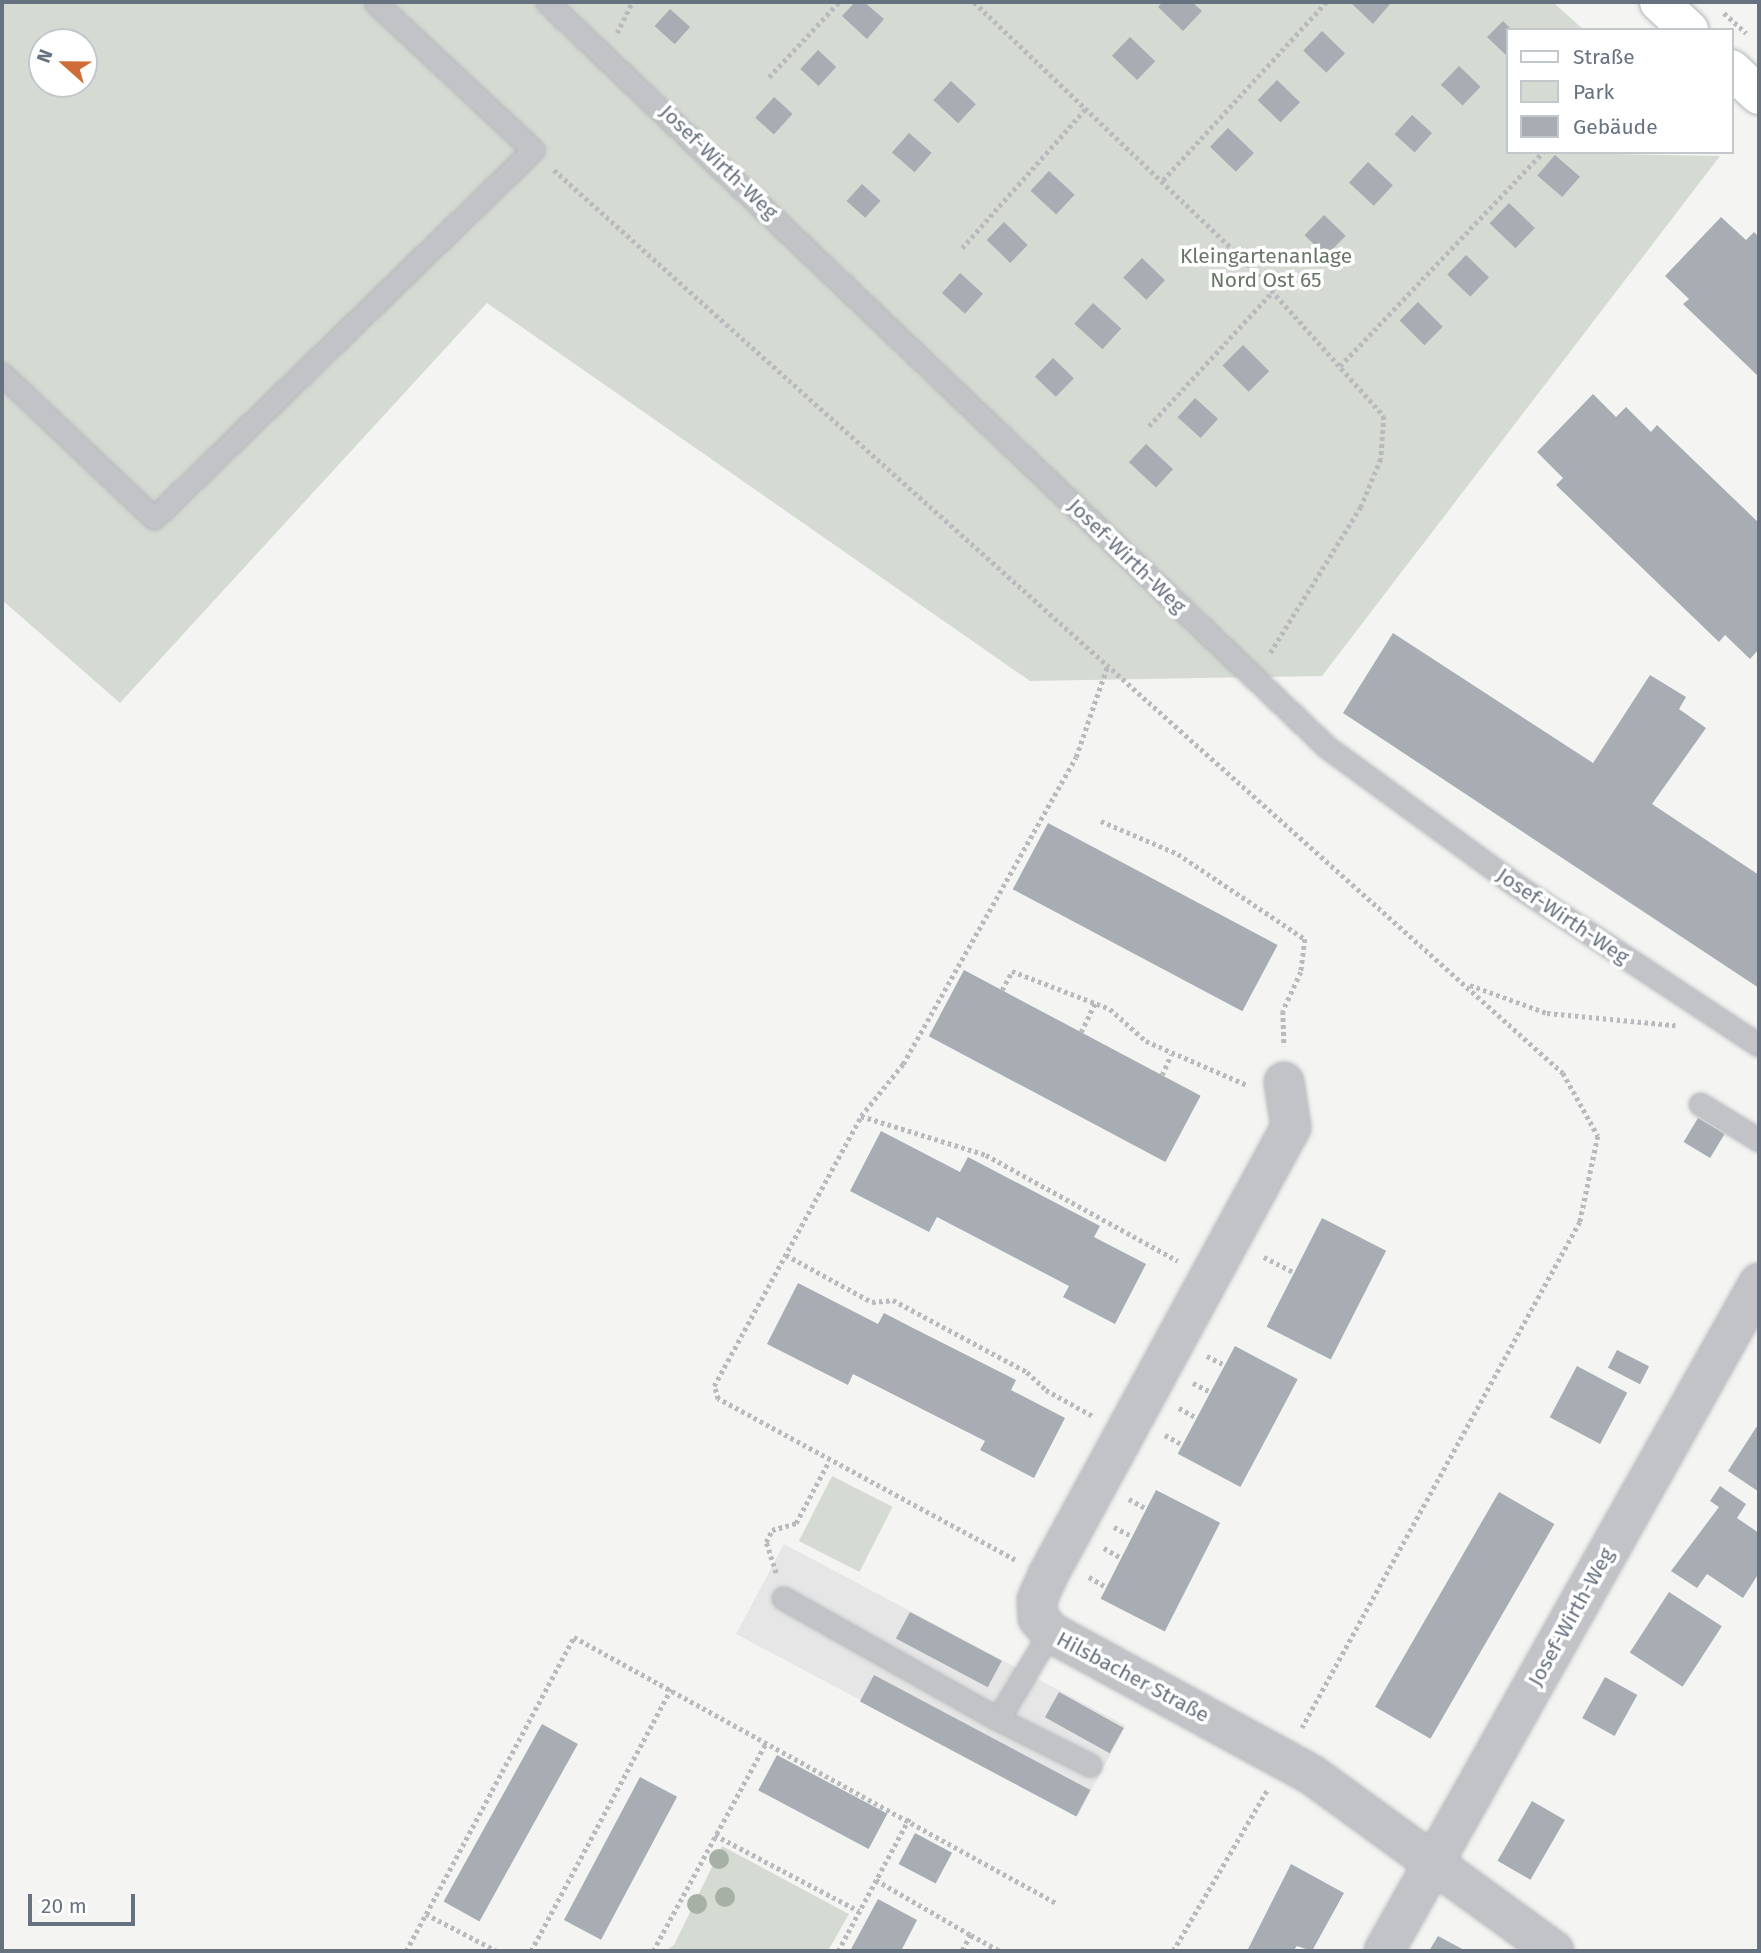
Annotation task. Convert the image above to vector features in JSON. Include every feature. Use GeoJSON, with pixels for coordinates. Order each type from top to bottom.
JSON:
{"type":"FeatureCollection","features":[{"type":"Feature","properties":{"kind":"main road"},"geometry":{"type":"LineString","coordinates":[[1659,2],[1705,20]]}},
{"type":"Feature","properties":{"kind":"main road"},"geometry":{"type":"LineString","coordinates":[[1740,53],[1759,95]]}},
{"type":"Feature","properties":{"kind":"street","name":"Hilsbacher Straße"},"geometry":{"type":"LineString","coordinates":[[1286,1091],[1290,1127],[1210,1276],[1141,1432],[1037,1600],[1038,1618],[1050,1632],[1286,1759],[1554,1951]]}},
{"type":"Feature","properties":{"kind":"street","name":"Josef-Wirth-Weg"},"geometry":{"type":"LineString","coordinates":[[1384,1951],[1759,1283]]}},
{"type":"Feature","properties":{"kind":"lane"},"geometry":{"type":"LineString","coordinates":[[2,374],[154,518],[533,150],[375,2]]}},
{"type":"Feature","properties":{"kind":"lane","name":"Josef-Wirth-Weg"},"geometry":{"type":"LineString","coordinates":[[547,2],[1257,676],[1328,748],[1712,1016],[1759,1045]]}},
{"type":"Feature","properties":{"kind":"lane"},"geometry":{"type":"LineString","coordinates":[[1700,1104],[1759,1139]]}},
{"type":"Feature","properties":{"kind":"lane"},"geometry":{"type":"LineString","coordinates":[[783,1598],[998,1719],[1090,1765]]}},
{"type":"Feature","properties":{"kind":"lane"},"geometry":{"type":"LineString","coordinates":[[998,1719],[1050,1632]]}},
{"type":"Feature","properties":{"kind":"path"},"geometry":{"type":"LineString","coordinates":[[769,76],[839,2]]}},
{"type":"Feature","properties":{"kind":"path"},"geometry":{"type":"LineString","coordinates":[[974,2],[1163,180],[1273,291],[1384,416],[1381,459],[1361,507],[1257,676]]}},
{"type":"Feature","properties":{"kind":"path"},"geometry":{"type":"LineString","coordinates":[[1163,180],[1326,2]]}},
{"type":"Feature","properties":{"kind":"path"},"geometry":{"type":"LineString","coordinates":[[962,248],[1087,107]]}},
{"type":"Feature","properties":{"kind":"path"},"geometry":{"type":"LineString","coordinates":[[533,150],[1466,983],[1563,1073],[1598,1136],[1580,1222],[1286,1759],[1173,1951]]}},
{"type":"Feature","properties":{"kind":"path"},"geometry":{"type":"LineString","coordinates":[[1340,366],[1540,154]]}},
{"type":"Feature","properties":{"kind":"path"},"geometry":{"type":"LineString","coordinates":[[1149,426],[1273,291]]}},
{"type":"Feature","properties":{"kind":"path"},"geometry":{"type":"LineString","coordinates":[[1017,1560],[714,1394],[861,1116],[903,1064],[1076,757],[1108,664]]}},
{"type":"Feature","properties":{"kind":"path"},"geometry":{"type":"LineString","coordinates":[[1002,990],[1012,971],[1095,1003],[1171,1055],[1286,1091],[1283,1012],[1308,949],[1305,939],[1178,854],[1101,821]]}},
{"type":"Feature","properties":{"kind":"path"},"geometry":{"type":"LineString","coordinates":[[1466,983],[1547,1013],[1662,1028],[1712,1016]]}},
{"type":"Feature","properties":{"kind":"path"},"geometry":{"type":"LineString","coordinates":[[1081,1032],[1095,1003]]}},
{"type":"Feature","properties":{"kind":"path"},"geometry":{"type":"LineString","coordinates":[[1161,1075],[1171,1055]]}},
{"type":"Feature","properties":{"kind":"path"},"geometry":{"type":"LineString","coordinates":[[861,1116],[986,1155],[1210,1276]]}},
{"type":"Feature","properties":{"kind":"path"},"geometry":{"type":"LineString","coordinates":[[1252,1251],[1294,1272]]}},
{"type":"Feature","properties":{"kind":"path"},"geometry":{"type":"LineString","coordinates":[[786,1255],[872,1302],[893,1300],[1141,1432],[1183,1445]]}},
{"type":"Feature","properties":{"kind":"path"},"geometry":{"type":"LineString","coordinates":[[1199,1352],[1225,1365]]}},
{"type":"Feature","properties":{"kind":"path"},"geometry":{"type":"LineString","coordinates":[[1184,1379],[1210,1392]]}},
{"type":"Feature","properties":{"kind":"path"},"geometry":{"type":"LineString","coordinates":[[1171,1404],[1197,1418]]}},
{"type":"Feature","properties":{"kind":"path"},"geometry":{"type":"LineString","coordinates":[[783,1598],[766,1542],[772,1530],[796,1523],[829,1461]]}},
{"type":"Feature","properties":{"kind":"path"},"geometry":{"type":"LineString","coordinates":[[1122,1496],[1147,1509]]}},
{"type":"Feature","properties":{"kind":"path"},"geometry":{"type":"LineString","coordinates":[[1107,1523],[1132,1536]]}},
{"type":"Feature","properties":{"kind":"path"},"geometry":{"type":"LineString","coordinates":[[1096,1544],[1121,1558]]}},
{"type":"Feature","properties":{"kind":"path"},"geometry":{"type":"LineString","coordinates":[[1080,1573],[1106,1587]]}},
{"type":"Feature","properties":{"kind":"path"},"geometry":{"type":"LineString","coordinates":[[406,1951],[574,1637],[910,1817],[1056,1903]]}},
{"type":"Feature","properties":{"kind":"path"},"geometry":{"type":"LineString","coordinates":[[531,1951],[671,1689]]}},
{"type":"Feature","properties":{"kind":"path"},"geometry":{"type":"LineString","coordinates":[[653,1951],[766,1742]]}},
{"type":"Feature","properties":{"kind":"path"},"geometry":{"type":"LineString","coordinates":[[838,1951],[910,1817]]}},
{"type":"Feature","properties":{"kind":"path"},"geometry":{"type":"LineString","coordinates":[[715,1835],[859,1911]]}},
{"type":"Feature","properties":{"kind":"path"},"geometry":{"type":"LineString","coordinates":[[876,1880],[1000,1951]]}},
{"type":"Feature","properties":{"kind":"path"},"geometry":{"type":"LineString","coordinates":[[426,1914],[497,1951]]}},
{"type":"Feature","properties":{"kind":"path"},"geometry":{"type":"LineString","coordinates":[[962,1951],[971,1935]]}},
{"type":"Feature","properties":{"kind":"shaded area"},"geometry":{"type":"Polygon","coordinates":[[[784,1544],[1126,1726],[1078,1816],[736,1634],[784,1544]]]}},
{"type":"Feature","properties":{"kind":"green space","name":"Kleingartenanlage Nord Ost 65"},"geometry":{"type":"Polygon","coordinates":[[[2,2],[1553,2],[1582,28],[1506,28],[1506,154],[1720,156],[1322,676],[1030,681],[487,303],[120,703],[2,600],[2,2]]]}},
{"type":"Feature","properties":{"kind":"green space"},"geometry":{"type":"Polygon","coordinates":[[[832,1476],[893,1507],[859,1572],[799,1541],[832,1476]]]}},
{"type":"Feature","properties":{"kind":"green space"},"geometry":{"type":"Polygon","coordinates":[[[722,1846],[849,1914],[828,1951],[665,1951],[674,1945],[722,1846]]]}},
{"type":"Feature","properties":{"kind":"building"},"geometry":{"type":"Polygon","coordinates":[[[855,2],[864,2],[884,19],[867,39],[842,16],[855,2]]]}},
{"type":"Feature","properties":{"kind":"building"},"geometry":{"type":"Polygon","coordinates":[[[1163,2],[1192,2],[1202,11],[1183,31],[1158,7],[1163,2]]]}},
{"type":"Feature","properties":{"kind":"building"},"geometry":{"type":"Polygon","coordinates":[[[1350,2],[1387,2],[1390,4],[1373,24],[1350,2]]]}},
{"type":"Feature","properties":{"kind":"building"},"geometry":{"type":"Polygon","coordinates":[[[670,9],[690,27],[675,44],[655,26],[670,9]]]}},
{"type":"Feature","properties":{"kind":"building"},"geometry":{"type":"Polygon","coordinates":[[[1503,21],[1510,28],[1506,28],[1506,55],[1487,37],[1503,21]]]}},
{"type":"Feature","properties":{"kind":"building"},"geometry":{"type":"Polygon","coordinates":[[[1322,31],[1345,53],[1326,73],[1303,50],[1322,31]]]}},
{"type":"Feature","properties":{"kind":"building"},"geometry":{"type":"Polygon","coordinates":[[[1130,37],[1155,61],[1137,80],[1112,56],[1130,37]]]}},
{"type":"Feature","properties":{"kind":"building"},"geometry":{"type":"Polygon","coordinates":[[[818,50],[836,67],[819,86],[800,69],[818,50]]]}},
{"type":"Feature","properties":{"kind":"building"},"geometry":{"type":"Polygon","coordinates":[[[1459,66],[1481,87],[1463,106],[1441,85],[1459,66]]]}},
{"type":"Feature","properties":{"kind":"building"},"geometry":{"type":"Polygon","coordinates":[[[1277,80],[1300,102],[1281,122],[1258,100],[1277,80]]]}},
{"type":"Feature","properties":{"kind":"building"},"geometry":{"type":"Polygon","coordinates":[[[951,81],[976,104],[958,123],[933,100],[951,81]]]}},
{"type":"Feature","properties":{"kind":"building"},"geometry":{"type":"Polygon","coordinates":[[[774,97],[793,114],[774,135],[755,118],[774,97]]]}},
{"type":"Feature","properties":{"kind":"building"},"geometry":{"type":"Polygon","coordinates":[[[1412,115],[1432,133],[1415,152],[1395,134],[1412,115]]]}},
{"type":"Feature","properties":{"kind":"building"},"geometry":{"type":"Polygon","coordinates":[[[1228,128],[1254,153],[1236,172],[1210,147],[1228,128]]]}},
{"type":"Feature","properties":{"kind":"building"},"geometry":{"type":"Polygon","coordinates":[[[909,133],[932,153],[915,172],[892,153],[909,133]]]}},
{"type":"Feature","properties":{"kind":"building"},"geometry":{"type":"Polygon","coordinates":[[[1555,155],[1580,177],[1562,197],[1537,175],[1555,155]]]}},
{"type":"Feature","properties":{"kind":"building"},"geometry":{"type":"Polygon","coordinates":[[[1368,162],[1393,185],[1374,206],[1349,182],[1368,162]]]}},
{"type":"Feature","properties":{"kind":"building"},"geometry":{"type":"Polygon","coordinates":[[[1049,171],[1075,195],[1056,215],[1031,191],[1049,171]]]}},
{"type":"Feature","properties":{"kind":"building"},"geometry":{"type":"Polygon","coordinates":[[[862,184],[881,201],[865,218],[847,201],[862,184]]]}},
{"type":"Feature","properties":{"kind":"building"},"geometry":{"type":"Polygon","coordinates":[[[1509,203],[1535,228],[1515,248],[1490,223],[1509,203]]]}},
{"type":"Feature","properties":{"kind":"building"},"geometry":{"type":"Polygon","coordinates":[[[1324,215],[1346,236],[1326,256],[1305,235],[1324,215]]]}},
{"type":"Feature","properties":{"kind":"building"},"geometry":{"type":"Polygon","coordinates":[[[1721,217],[1746,240],[1754,232],[1759,237],[1759,377],[1683,304],[1689,299],[1665,276],[1721,217]]]}},
{"type":"Feature","properties":{"kind":"building"},"geometry":{"type":"Polygon","coordinates":[[[1004,222],[1028,245],[1010,263],[987,240],[1004,222]]]}},
{"type":"Feature","properties":{"kind":"building"},"geometry":{"type":"Polygon","coordinates":[[[1466,255],[1489,277],[1470,297],[1447,274],[1466,255]]]}},
{"type":"Feature","properties":{"kind":"building"},"geometry":{"type":"Polygon","coordinates":[[[1142,258],[1165,280],[1146,300],[1123,277],[1142,258]]]}},
{"type":"Feature","properties":{"kind":"building"},"geometry":{"type":"Polygon","coordinates":[[[960,273],[983,294],[965,314],[942,293],[960,273]]]}},
{"type":"Feature","properties":{"kind":"building"},"geometry":{"type":"Polygon","coordinates":[[[1418,302],[1443,327],[1424,345],[1400,320],[1418,302]]]}},
{"type":"Feature","properties":{"kind":"building"},"geometry":{"type":"Polygon","coordinates":[[[1093,303],[1121,328],[1103,349],[1074,324],[1093,303]]]}},
{"type":"Feature","properties":{"kind":"building"},"geometry":{"type":"Polygon","coordinates":[[[1243,345],[1269,371],[1249,392],[1222,366],[1243,345]]]}},
{"type":"Feature","properties":{"kind":"building"},"geometry":{"type":"Polygon","coordinates":[[[1053,358],[1074,378],[1056,397],[1035,377],[1053,358]]]}},
{"type":"Feature","properties":{"kind":"building"},"geometry":{"type":"Polygon","coordinates":[[[1593,394],[1616,417],[1626,407],[1651,432],[1657,425],[1759,523],[1759,649],[1750,659],[1725,635],[1719,642],[1556,485],[1563,478],[1537,452],[1593,394]]]}},
{"type":"Feature","properties":{"kind":"building"},"geometry":{"type":"Polygon","coordinates":[[[1195,398],[1218,419],[1201,438],[1178,417],[1195,398]]]}},
{"type":"Feature","properties":{"kind":"building"},"geometry":{"type":"Polygon","coordinates":[[[1146,444],[1173,469],[1156,488],[1129,462],[1146,444]]]}},
{"type":"Feature","properties":{"kind":"building"},"geometry":{"type":"Polygon","coordinates":[[[1393,633],[1593,763],[1650,675],[1686,697],[1679,709],[1706,728],[1652,804],[1759,875],[1759,988],[1343,713],[1393,633]]]}},
{"type":"Feature","properties":{"kind":"building"},"geometry":{"type":"Polygon","coordinates":[[[1048,823],[1278,945],[1242,1011],[1013,889],[1048,823]]]}},
{"type":"Feature","properties":{"kind":"building"},"geometry":{"type":"Polygon","coordinates":[[[964,970],[1201,1096],[1165,1162],[929,1036],[964,970]]]}},
{"type":"Feature","properties":{"kind":"building"},"geometry":{"type":"Polygon","coordinates":[[[1698,1118],[1725,1134],[1710,1158],[1684,1142],[1698,1118]]]}},
{"type":"Feature","properties":{"kind":"building"},"geometry":{"type":"Polygon","coordinates":[[[881,1131],[960,1172],[968,1157],[1100,1226],[1094,1237],[1146,1264],[1115,1324],[1063,1297],[1069,1286],[937,1217],[929,1232],[850,1191],[881,1131]]]}},
{"type":"Feature","properties":{"kind":"building"},"geometry":{"type":"Polygon","coordinates":[[[1322,1218],[1386,1251],[1331,1359],[1267,1327],[1322,1218]]]}},
{"type":"Feature","properties":{"kind":"building"},"geometry":{"type":"Polygon","coordinates":[[[798,1283],[878,1324],[884,1313],[1016,1380],[1011,1390],[1065,1418],[1034,1478],[980,1450],[985,1441],[853,1374],[848,1385],[767,1344],[798,1283]]]}},
{"type":"Feature","properties":{"kind":"building"},"geometry":{"type":"Polygon","coordinates":[[[1235,1346],[1298,1379],[1240,1487],[1178,1454],[1235,1346]]]}},
{"type":"Feature","properties":{"kind":"building"},"geometry":{"type":"Polygon","coordinates":[[[1617,1350],[1649,1366],[1640,1384],[1608,1368],[1617,1350]]]}},
{"type":"Feature","properties":{"kind":"building"},"geometry":{"type":"Polygon","coordinates":[[[1577,1366],[1627,1393],[1600,1444],[1550,1417],[1577,1366]]]}},
{"type":"Feature","properties":{"kind":"building"},"geometry":{"type":"Polygon","coordinates":[[[1759,1423],[1759,1492],[1728,1471],[1759,1423]]]}},
{"type":"Feature","properties":{"kind":"building"},"geometry":{"type":"Polygon","coordinates":[[[1720,1486],[1746,1504],[1737,1518],[1759,1533],[1759,1573],[1743,1598],[1707,1574],[1697,1588],[1671,1571],[1719,1507],[1710,1501],[1720,1486]]]}},
{"type":"Feature","properties":{"kind":"building"},"geometry":{"type":"Polygon","coordinates":[[[1156,1490],[1220,1523],[1165,1631],[1101,1599],[1156,1490]]]}},
{"type":"Feature","properties":{"kind":"building"},"geometry":{"type":"Polygon","coordinates":[[[1499,1492],[1554,1524],[1430,1739],[1375,1707],[1499,1492]]]}},
{"type":"Feature","properties":{"kind":"building"},"geometry":{"type":"Polygon","coordinates":[[[1669,1592],[1722,1626],[1683,1687],[1630,1652],[1669,1592]]]}},
{"type":"Feature","properties":{"kind":"building"},"geometry":{"type":"Polygon","coordinates":[[[910,1612],[1002,1661],[988,1687],[896,1638],[910,1612]]]}},
{"type":"Feature","properties":{"kind":"building"},"geometry":{"type":"Polygon","coordinates":[[[874,1675],[1090,1790],[1076,1817],[860,1701],[874,1675]]]}},
{"type":"Feature","properties":{"kind":"building"},"geometry":{"type":"Polygon","coordinates":[[[1605,1677],[1637,1695],[1615,1736],[1582,1718],[1605,1677]]]}},
{"type":"Feature","properties":{"kind":"building"},"geometry":{"type":"Polygon","coordinates":[[[1059,1692],[1124,1728],[1110,1753],[1045,1717],[1059,1692]]]}},
{"type":"Feature","properties":{"kind":"building"},"geometry":{"type":"Polygon","coordinates":[[[542,1724],[578,1744],[479,1921],[444,1902],[542,1724]]]}},
{"type":"Feature","properties":{"kind":"building"},"geometry":{"type":"Polygon","coordinates":[[[777,1755],[887,1814],[869,1849],[758,1790],[777,1755]]]}},
{"type":"Feature","properties":{"kind":"building"},"geometry":{"type":"Polygon","coordinates":[[[640,1777],[677,1797],[601,1940],[564,1920],[640,1777]]]}},
{"type":"Feature","properties":{"kind":"building"},"geometry":{"type":"Polygon","coordinates":[[[1532,1801],[1565,1820],[1530,1880],[1498,1861],[1532,1801]]]}},
{"type":"Feature","properties":{"kind":"building"},"geometry":{"type":"Polygon","coordinates":[[[915,1833],[952,1853],[936,1884],[899,1864],[915,1833]]]}},
{"type":"Feature","properties":{"kind":"building"},"geometry":{"type":"Polygon","coordinates":[[[1291,1864],[1344,1893],[1312,1951],[1297,1946],[1293,1951],[1247,1951],[1291,1864]]]}},
{"type":"Feature","properties":{"kind":"building"},"geometry":{"type":"Polygon","coordinates":[[[878,1899],[917,1920],[901,1951],[850,1951],[878,1899]]]}},
{"type":"Feature","properties":{"kind":"building"},"geometry":{"type":"Polygon","coordinates":[[[1438,1936],[1466,1951],[1429,1951],[1438,1936]]]}}]}
